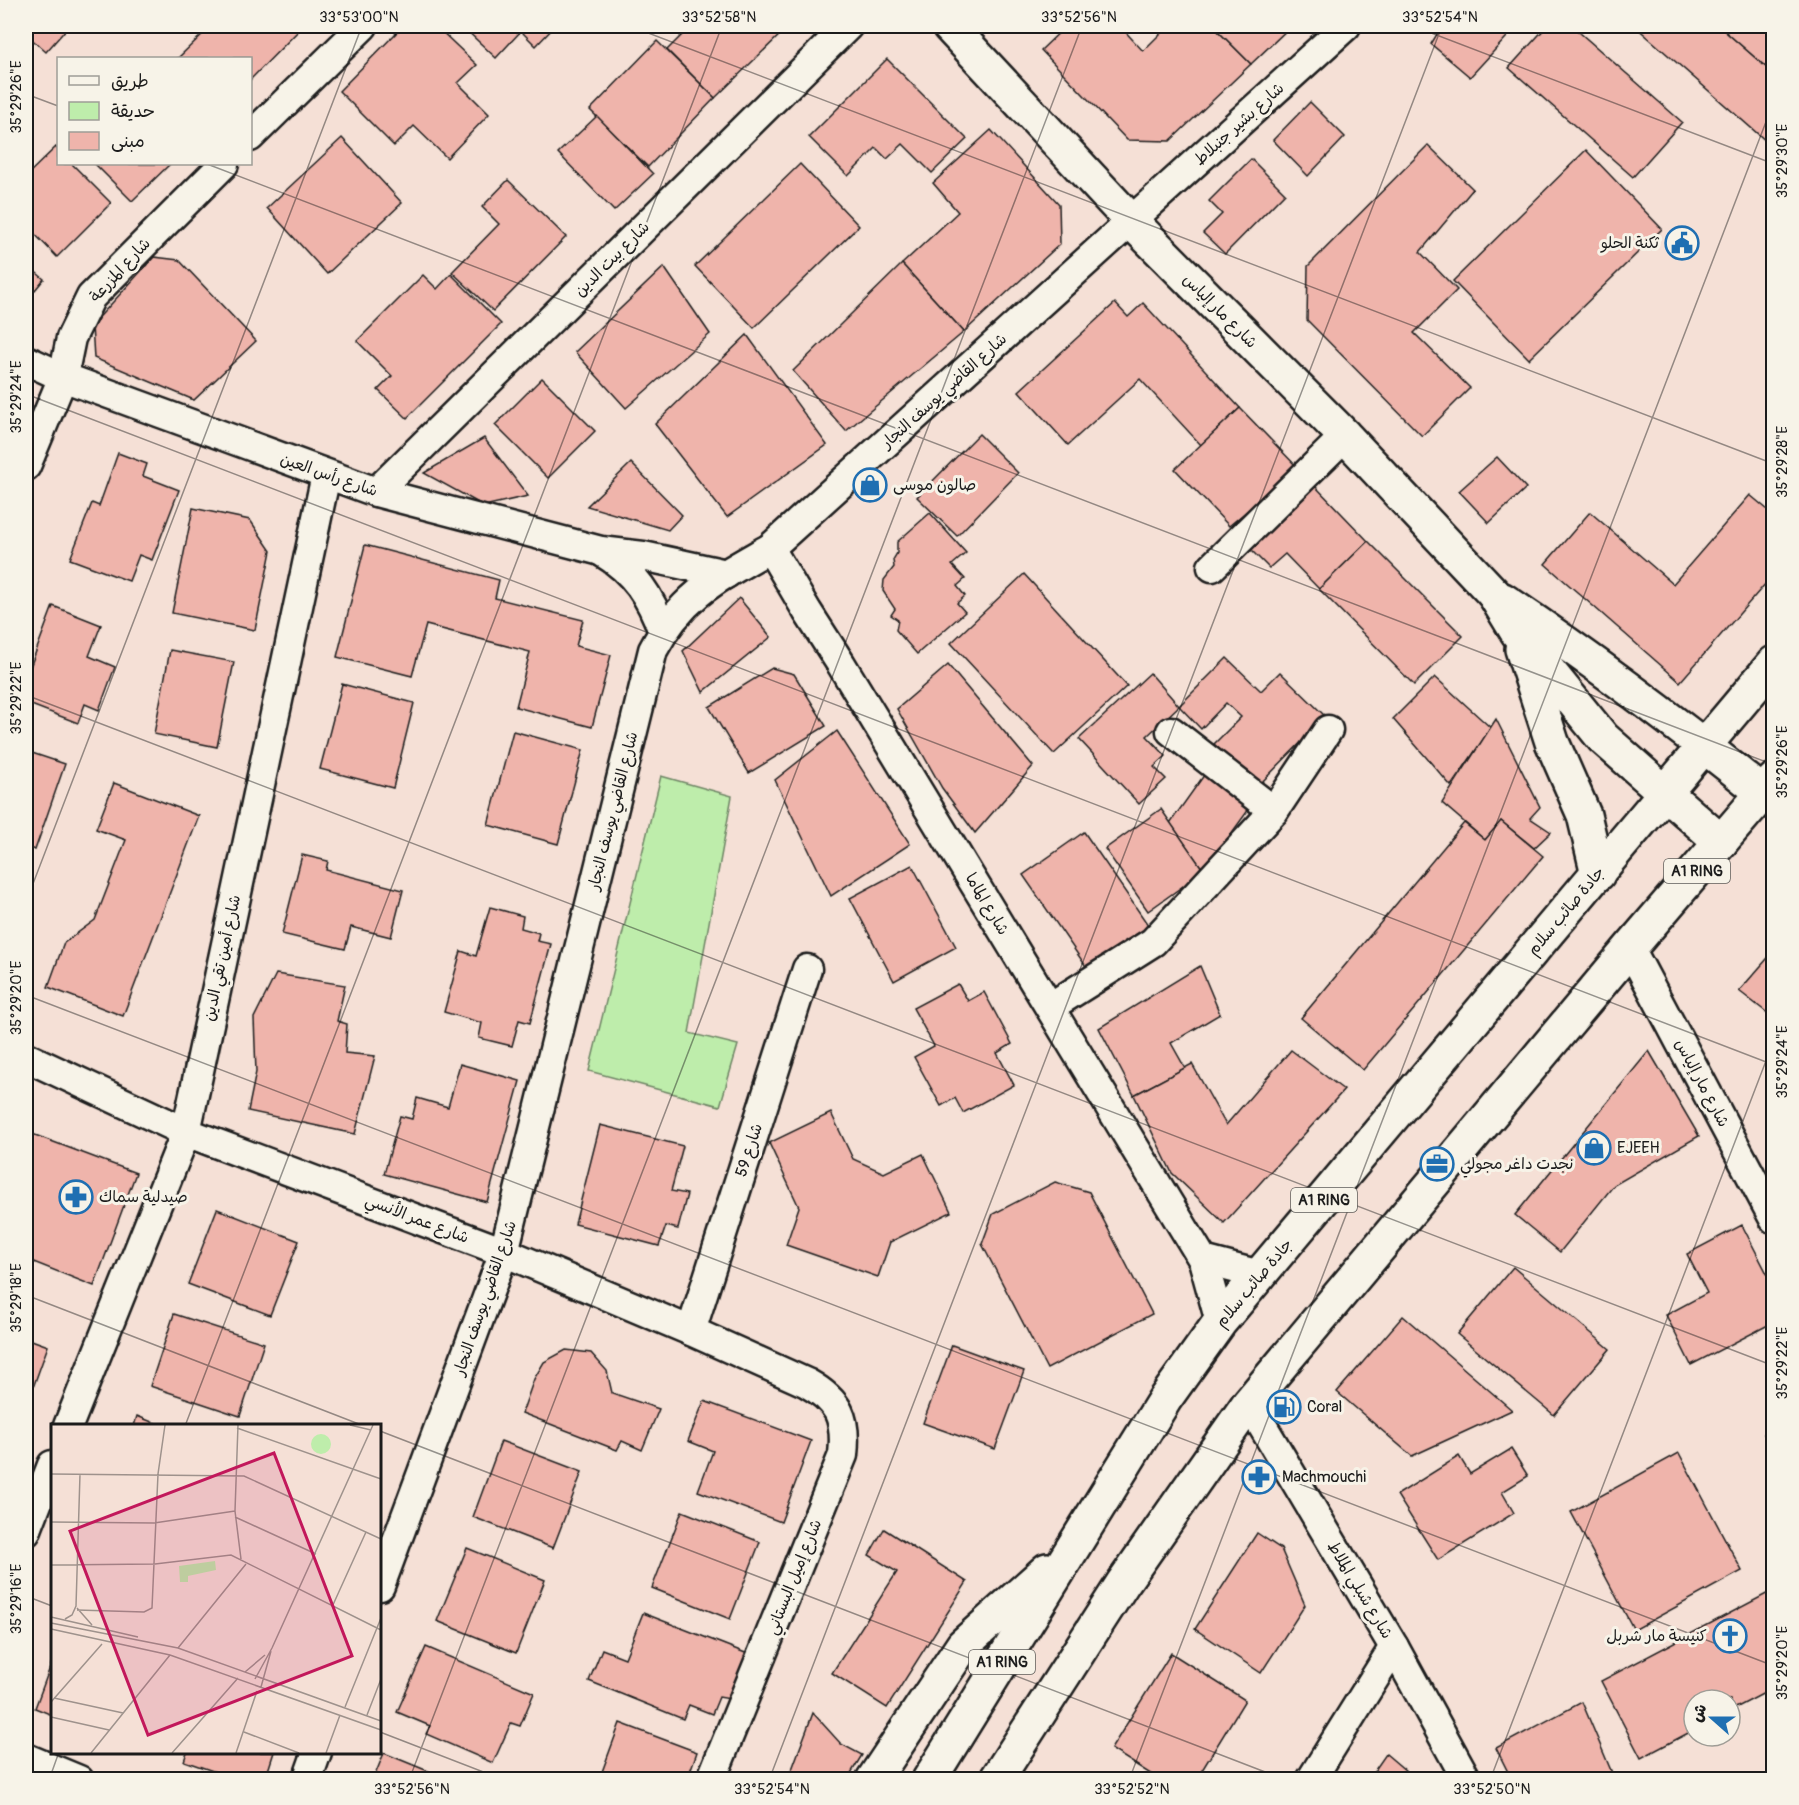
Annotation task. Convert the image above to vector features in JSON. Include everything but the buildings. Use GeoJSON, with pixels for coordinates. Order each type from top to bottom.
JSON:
{"type":"FeatureCollection","features":[{"type":"Feature","properties":{"kind":"main road","name":"شارع مار إلياس"},"geometry":{"type":"LineString","coordinates":[[949,26],[1131,222],[1345,436],[1494,594]]}},
{"type":"Feature","properties":{"kind":"main road"},"geometry":{"type":"LineString","coordinates":[[1494,594],[1517,632],[1603,738],[1721,842]]}},
{"type":"Feature","properties":{"kind":"main road"},"geometry":{"type":"LineString","coordinates":[[1494,594],[1573,647],[1704,746],[1768,787]]}},
{"type":"Feature","properties":{"kind":"main road"},"geometry":{"type":"LineString","coordinates":[[1517,632],[1552,742],[1584,815],[1598,874]]}},
{"type":"Feature","properties":{"kind":"main road","name":"جادة صائب سلام"},"geometry":{"type":"LineString","coordinates":[[929,1779],[1165,1400],[1220,1322],[1773,663]]}},
{"type":"Feature","properties":{"kind":"main road","name":"A1 RING"},"geometry":{"type":"LineString","coordinates":[[996,1779],[1123,1583],[1248,1403],[1768,787]]}},
{"type":"Feature","properties":{"kind":"main road"},"geometry":{"type":"LineString","coordinates":[[873,1779],[963,1645],[1075,1544]]}},
{"type":"Feature","properties":{"kind":"main road"},"geometry":{"type":"LineString","coordinates":[[1022,1779],[1123,1583]]}},
{"type":"Feature","properties":{"kind":"street"},"geometry":{"type":"LineString","coordinates":[[252,135],[363,26]]}},
{"type":"Feature","properties":{"kind":"street","name":"شارع بيت الدين"},"geometry":{"type":"LineString","coordinates":[[376,492],[848,26]]}},
{"type":"Feature","properties":{"kind":"street","name":"شارع بشير جنبلاط"},"geometry":{"type":"LineString","coordinates":[[1131,222],[1346,26]]}},
{"type":"Feature","properties":{"kind":"street","name":"شارع المزرعة"},"geometry":{"type":"LineString","coordinates":[[26,466],[63,377],[72,338],[91,297],[223,165]]}},
{"type":"Feature","properties":{"kind":"street","name":"شارع القاضي يوسف النجار"},"geometry":{"type":"LineString","coordinates":[[381,1583],[504,1252],[653,650],[680,609],[702,590],[770,548],[1131,222]]}},
{"type":"Feature","properties":{"kind":"street","name":"شارع رأس العين"},"geometry":{"type":"LineString","coordinates":[[26,360],[63,377],[376,492],[601,551],[643,556],[726,574]]}},
{"type":"Feature","properties":{"kind":"street"},"geometry":{"type":"LineString","coordinates":[[1212,567],[1345,436]]}},
{"type":"Feature","properties":{"kind":"street","name":"شارع أمين تقي الدين"},"geometry":{"type":"LineString","coordinates":[[68,1424],[186,1132],[326,475]]}},
{"type":"Feature","properties":{"kind":"street","name":"شارع الماما"},"geometry":{"type":"LineString","coordinates":[[770,548],[1203,1260],[1220,1322]]}},
{"type":"Feature","properties":{"kind":"street","name":"شارع رأس العين"},"geometry":{"type":"LineString","coordinates":[[601,551],[616,561],[642,586],[663,632]]}},
{"type":"Feature","properties":{"kind":"street"},"geometry":{"type":"LineString","coordinates":[[1050,1007],[1153,942],[1274,811],[1328,730]]}},
{"type":"Feature","properties":{"kind":"street"},"geometry":{"type":"LineString","coordinates":[[1171,731],[1274,811]]}},
{"type":"Feature","properties":{"kind":"street","name":"شارع مار إلياس"},"geometry":{"type":"LineString","coordinates":[[1630,948],[1773,1219]]}},
{"type":"Feature","properties":{"kind":"street","name":"شارع 59"},"geometry":{"type":"LineString","coordinates":[[691,1331],[807,969]]}},
{"type":"Feature","properties":{"kind":"street","name":"شارع عمر الأنسي"},"geometry":{"type":"LineString","coordinates":[[26,1056],[186,1132],[504,1252],[807,1383]]}},
{"type":"Feature","properties":{"kind":"street"},"geometry":{"type":"LineString","coordinates":[[1203,1260],[1260,1275]]}},
{"type":"Feature","properties":{"kind":"street","name":"شارع إميل البستاني"},"geometry":{"type":"LineString","coordinates":[[711,1779],[843,1455],[845,1439],[839,1411],[824,1393],[807,1383]]}},
{"type":"Feature","properties":{"kind":"street","name":"شارع شبلي الملاط"},"geometry":{"type":"LineString","coordinates":[[1248,1403],[1394,1647],[1467,1779]]}},
{"type":"Feature","properties":{"kind":"street"},"geometry":{"type":"LineString","coordinates":[[26,1532],[51,1468]]}},
{"type":"Feature","properties":{"kind":"street"},"geometry":{"type":"LineString","coordinates":[[1311,1779],[1394,1647]]}},
{"type":"Feature","properties":{"kind":"street"},"geometry":{"type":"LineString","coordinates":[[307,1779],[316,1754]]}},
{"type":"Feature","properties":{"kind":"street"},"geometry":{"type":"LineString","coordinates":[[26,1758],[79,1779]]}},
{"type":"Feature","properties":{"kind":"green space"},"geometry":{"type":"Polygon","coordinates":[[[661,776],[732,796],[689,1033],[738,1045],[720,1106],[589,1071],[661,776]]]}},
{"type":"Feature","properties":{"kind":"place","name":"ثكنة الحلو"},"geometry":{"type":"Point","coordinates":[1682,243]}},
{"type":"Feature","properties":{"kind":"place","name":"صالون موسى"},"geometry":{"type":"Point","coordinates":[870,485]}},
{"type":"Feature","properties":{"kind":"place","name":"EJEEH"},"geometry":{"type":"Point","coordinates":[1594,1148]}},
{"type":"Feature","properties":{"kind":"place","name":"نجدت داغر مجولي"},"geometry":{"type":"Point","coordinates":[1437,1164]}},
{"type":"Feature","properties":{"kind":"place","name":"صيدلية سماك"},"geometry":{"type":"Point","coordinates":[76,1197]}},
{"type":"Feature","properties":{"kind":"place","name":"Coral"},"geometry":{"type":"Point","coordinates":[1284,1407]}},
{"type":"Feature","properties":{"kind":"place","name":"Machmouchi"},"geometry":{"type":"Point","coordinates":[1259,1477]}},
{"type":"Feature","properties":{"kind":"place","name":"كنيسة مار شربل"},"geometry":{"type":"Point","coordinates":[1730,1636]}}]}
